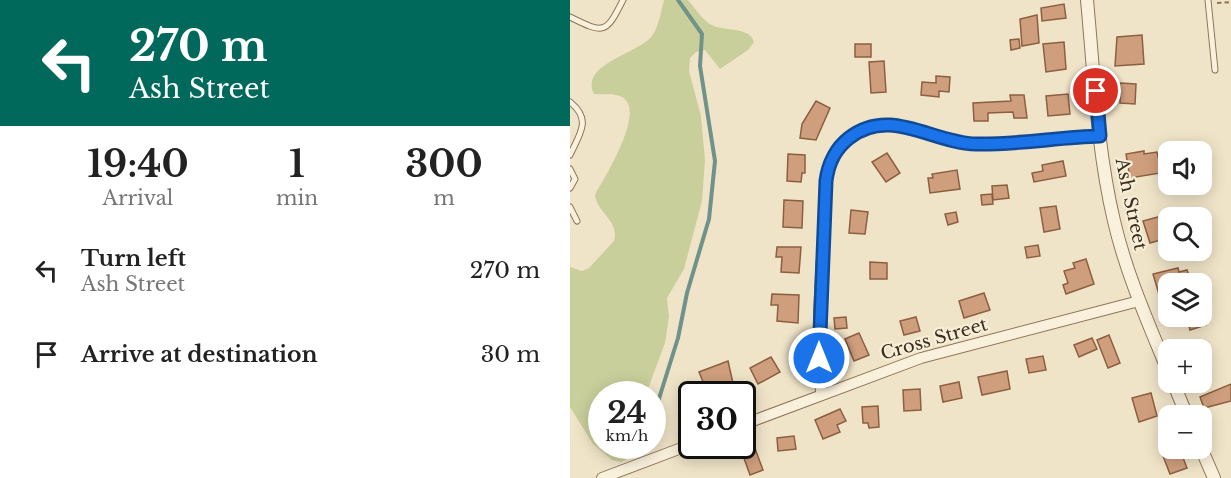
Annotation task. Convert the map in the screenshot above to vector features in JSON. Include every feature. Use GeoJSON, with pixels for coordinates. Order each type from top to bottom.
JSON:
{"type":"FeatureCollection","features":[{"type":"Feature","properties":{"kind":"street","name":"Ash Street"},"geometry":{"type":"LineString","coordinates":[[1087,0],[1100,136],[1114,223],[1139,300],[1158,347]]}},
{"type":"Feature","properties":{"kind":"street"},"geometry":{"type":"LineString","coordinates":[[821,394],[819,323],[826,181],[831,161],[846,141],[858,131],[879,124],[901,125],[951,141],[976,144],[1100,136]]}},
{"type":"Feature","properties":{"kind":"street","name":"Cross Street"},"geometry":{"type":"LineString","coordinates":[[756,420],[921,358],[1139,300]]}},
{"type":"Feature","properties":{"kind":"street"},"geometry":{"type":"LineString","coordinates":[[602,478],[678,449]]}},
{"type":"Feature","properties":{"kind":"street"},"geometry":{"type":"LineString","coordinates":[[1206,459],[1214,478]]}},
{"type":"Feature","properties":{"kind":"lane"},"geometry":{"type":"LineString","coordinates":[[570,17],[592,28],[603,29],[610,24],[623,0]]}},
{"type":"Feature","properties":{"kind":"lane"},"geometry":{"type":"LineString","coordinates":[[1208,2],[1215,70]]}},
{"type":"Feature","properties":{"kind":"lane"},"geometry":{"type":"LineString","coordinates":[[570,102],[581,111],[583,119],[570,155]]}},
{"type":"Feature","properties":{"kind":"lane"},"geometry":{"type":"LineString","coordinates":[[570,169],[575,178],[570,188]]}},
{"type":"Feature","properties":{"kind":"lane"},"geometry":{"type":"LineString","coordinates":[[570,207],[577,221]]}},
{"type":"Feature","properties":{"kind":"path"},"geometry":{"type":"LineString","coordinates":[[1208,2],[1231,2]]}},
{"type":"Feature","properties":{"kind":"green space"},"geometry":{"type":"Polygon","coordinates":[[[664,0],[688,0],[707,22],[747,33],[754,42],[748,50],[720,69],[705,50],[696,52],[690,58],[689,71],[701,116],[705,160],[702,201],[684,269],[667,298],[669,317],[665,343],[651,381],[588,381],[588,436],[570,407],[570,267],[582,271],[589,268],[614,241],[614,228],[595,195],[621,145],[630,116],[628,105],[622,97],[594,94],[592,84],[595,75],[602,67],[645,42],[652,36],[664,0]]]}},
{"type":"Feature","properties":{"kind":"green space"},"geometry":{"type":"Polygon","coordinates":[[[611,459],[627,459],[621,462],[611,459]]]}},
{"type":"Feature","properties":{"kind":"building"},"geometry":{"type":"Polygon","coordinates":[[[1064,4],[1066,18],[1042,21],[1041,8],[1064,4]]]}},
{"type":"Feature","properties":{"kind":"building"},"geometry":{"type":"Polygon","coordinates":[[[1037,15],[1039,43],[1022,46],[1020,19],[1037,15]]]}},
{"type":"Feature","properties":{"kind":"building"},"geometry":{"type":"Polygon","coordinates":[[[1142,35],[1144,64],[1115,66],[1117,37],[1142,35]]]}},
{"type":"Feature","properties":{"kind":"building"},"geometry":{"type":"Polygon","coordinates":[[[1019,39],[1020,48],[1011,50],[1010,40],[1019,39]]]}},
{"type":"Feature","properties":{"kind":"building"},"geometry":{"type":"Polygon","coordinates":[[[1064,42],[1066,69],[1046,72],[1043,44],[1064,42]]]}},
{"type":"Feature","properties":{"kind":"building"},"geometry":{"type":"Polygon","coordinates":[[[855,44],[871,44],[871,57],[855,57],[855,44]]]}},
{"type":"Feature","properties":{"kind":"building"},"geometry":{"type":"Polygon","coordinates":[[[884,61],[886,92],[871,93],[869,62],[884,61]]]}},
{"type":"Feature","properties":{"kind":"building"},"geometry":{"type":"Polygon","coordinates":[[[936,76],[950,77],[949,92],[939,91],[939,97],[921,95],[922,82],[936,83],[936,76]]]}},
{"type":"Feature","properties":{"kind":"building"},"geometry":{"type":"Polygon","coordinates":[[[1120,83],[1136,84],[1135,104],[1120,103],[1120,83]]]}},
{"type":"Feature","properties":{"kind":"building"},"geometry":{"type":"Polygon","coordinates":[[[1068,94],[1070,114],[1048,116],[1046,96],[1068,94]]]}},
{"type":"Feature","properties":{"kind":"building"},"geometry":{"type":"Polygon","coordinates":[[[1010,95],[1024,95],[1027,118],[1014,118],[1013,112],[988,113],[988,121],[974,121],[973,103],[1011,101],[1010,95]]]}},
{"type":"Feature","properties":{"kind":"building"},"geometry":{"type":"Polygon","coordinates":[[[816,101],[830,108],[816,140],[800,138],[802,124],[816,101]]]}},
{"type":"Feature","properties":{"kind":"building"},"geometry":{"type":"Polygon","coordinates":[[[1144,151],[1144,154],[1157,152],[1158,173],[1130,178],[1126,154],[1144,151]]]}},
{"type":"Feature","properties":{"kind":"building"},"geometry":{"type":"Polygon","coordinates":[[[887,153],[900,173],[886,182],[872,162],[887,153]]]}},
{"type":"Feature","properties":{"kind":"building"},"geometry":{"type":"Polygon","coordinates":[[[788,154],[805,155],[805,173],[802,173],[801,182],[787,181],[788,154]]]}},
{"type":"Feature","properties":{"kind":"building"},"geometry":{"type":"Polygon","coordinates":[[[1063,161],[1066,176],[1034,182],[1032,173],[1043,171],[1042,165],[1063,161]]]}},
{"type":"Feature","properties":{"kind":"building"},"geometry":{"type":"Polygon","coordinates":[[[957,170],[960,189],[930,193],[928,178],[933,178],[932,174],[957,170]]]}},
{"type":"Feature","properties":{"kind":"building"},"geometry":{"type":"Polygon","coordinates":[[[1007,185],[1009,198],[993,200],[992,186],[1007,185]]]}},
{"type":"Feature","properties":{"kind":"building"},"geometry":{"type":"Polygon","coordinates":[[[992,194],[993,204],[982,205],[981,195],[992,194]]]}},
{"type":"Feature","properties":{"kind":"building"},"geometry":{"type":"Polygon","coordinates":[[[784,200],[803,201],[802,228],[783,227],[784,200]]]}},
{"type":"Feature","properties":{"kind":"building"},"geometry":{"type":"Polygon","coordinates":[[[1056,206],[1060,229],[1044,232],[1040,208],[1056,206]]]}},
{"type":"Feature","properties":{"kind":"building"},"geometry":{"type":"Polygon","coordinates":[[[851,210],[868,212],[865,234],[849,233],[851,210]]]}},
{"type":"Feature","properties":{"kind":"building"},"geometry":{"type":"Polygon","coordinates":[[[956,212],[958,222],[948,225],[945,214],[956,212]]]}},
{"type":"Feature","properties":{"kind":"building"},"geometry":{"type":"Polygon","coordinates":[[[1158,217],[1158,241],[1150,243],[1143,221],[1158,217]]]}},
{"type":"Feature","properties":{"kind":"building"},"geometry":{"type":"Polygon","coordinates":[[[1038,245],[1040,256],[1027,258],[1025,247],[1038,245]]]}},
{"type":"Feature","properties":{"kind":"building"},"geometry":{"type":"Polygon","coordinates":[[[777,247],[801,247],[799,273],[781,272],[782,257],[776,257],[777,247]]]}},
{"type":"Feature","properties":{"kind":"building"},"geometry":{"type":"Polygon","coordinates":[[[1086,259],[1094,284],[1066,294],[1063,285],[1068,283],[1064,271],[1075,268],[1073,263],[1086,259]]]}},
{"type":"Feature","properties":{"kind":"building"},"geometry":{"type":"Polygon","coordinates":[[[870,262],[887,263],[887,279],[870,279],[870,262]]]}},
{"type":"Feature","properties":{"kind":"building"},"geometry":{"type":"Polygon","coordinates":[[[1178,268],[1179,272],[1187,270],[1188,273],[1158,273],[1158,291],[1153,274],[1178,268]]]}},
{"type":"Feature","properties":{"kind":"building"},"geometry":{"type":"Polygon","coordinates":[[[984,293],[990,310],[964,318],[959,301],[984,293]]]}},
{"type":"Feature","properties":{"kind":"building"},"geometry":{"type":"Polygon","coordinates":[[[772,294],[799,295],[798,323],[777,321],[778,305],[771,305],[772,294]]]}},
{"type":"Feature","properties":{"kind":"building"},"geometry":{"type":"Polygon","coordinates":[[[846,317],[847,328],[835,329],[834,318],[846,317]]]}},
{"type":"Feature","properties":{"kind":"building"},"geometry":{"type":"Polygon","coordinates":[[[916,317],[920,331],[904,335],[900,321],[916,317]]]}},
{"type":"Feature","properties":{"kind":"building"},"geometry":{"type":"Polygon","coordinates":[[[859,333],[869,355],[854,361],[845,339],[859,333]]]}},
{"type":"Feature","properties":{"kind":"building"},"geometry":{"type":"Polygon","coordinates":[[[1109,335],[1120,363],[1108,368],[1097,340],[1109,335]]]}},
{"type":"Feature","properties":{"kind":"building"},"geometry":{"type":"Polygon","coordinates":[[[1092,338],[1097,349],[1079,357],[1074,345],[1092,338]]]}},
{"type":"Feature","properties":{"kind":"building"},"geometry":{"type":"Polygon","coordinates":[[[1043,356],[1046,370],[1029,373],[1026,359],[1043,356]]]}},
{"type":"Feature","properties":{"kind":"building"},"geometry":{"type":"Polygon","coordinates":[[[771,357],[780,372],[758,384],[750,368],[771,357]]]}},
{"type":"Feature","properties":{"kind":"building"},"geometry":{"type":"Polygon","coordinates":[[[728,361],[733,381],[703,381],[699,372],[728,361]]]}},
{"type":"Feature","properties":{"kind":"building"},"geometry":{"type":"Polygon","coordinates":[[[1007,371],[1010,389],[982,395],[978,377],[1007,371]]]}},
{"type":"Feature","properties":{"kind":"building"},"geometry":{"type":"Polygon","coordinates":[[[959,382],[962,398],[943,402],[940,386],[959,382]]]}},
{"type":"Feature","properties":{"kind":"building"},"geometry":{"type":"Polygon","coordinates":[[[1231,384],[1231,401],[1212,406],[1203,405],[1200,397],[1231,384]]]}},
{"type":"Feature","properties":{"kind":"building"},"geometry":{"type":"Polygon","coordinates":[[[920,389],[921,410],[904,411],[903,390],[920,389]]]}},
{"type":"Feature","properties":{"kind":"building"},"geometry":{"type":"Polygon","coordinates":[[[1151,393],[1157,416],[1139,422],[1132,398],[1151,393]]]}},
{"type":"Feature","properties":{"kind":"building"},"geometry":{"type":"Polygon","coordinates":[[[878,406],[879,427],[869,428],[868,423],[863,423],[862,407],[878,406]]]}},
{"type":"Feature","properties":{"kind":"building"},"geometry":{"type":"Polygon","coordinates":[[[840,409],[846,421],[837,425],[840,432],[823,439],[815,420],[840,409]]]}},
{"type":"Feature","properties":{"kind":"building"},"geometry":{"type":"Polygon","coordinates":[[[794,436],[796,449],[778,451],[777,438],[794,436]]]}},
{"type":"Feature","properties":{"kind":"building"},"geometry":{"type":"Polygon","coordinates":[[[756,451],[763,470],[750,475],[744,459],[756,459],[756,451]]]}},
{"type":"Feature","properties":{"kind":"building"},"geometry":{"type":"Polygon","coordinates":[[[1164,459],[1184,459],[1187,468],[1170,474],[1164,459]]]}},
{"type":"Feature","properties":{"kind":"waterway"},"geometry":{"type":"LineString","coordinates":[[665,381],[709,219],[715,161],[700,66],[702,34],[678,0]]}},
{"type":"Feature","properties":{"kind":"route"},"geometry":{"type":"LineString","coordinates":[[819,358],[826,181],[828,167],[840,146],[858,131],[879,124],[901,125],[951,141],[976,144],[1100,136],[1096,91]]}}]}
